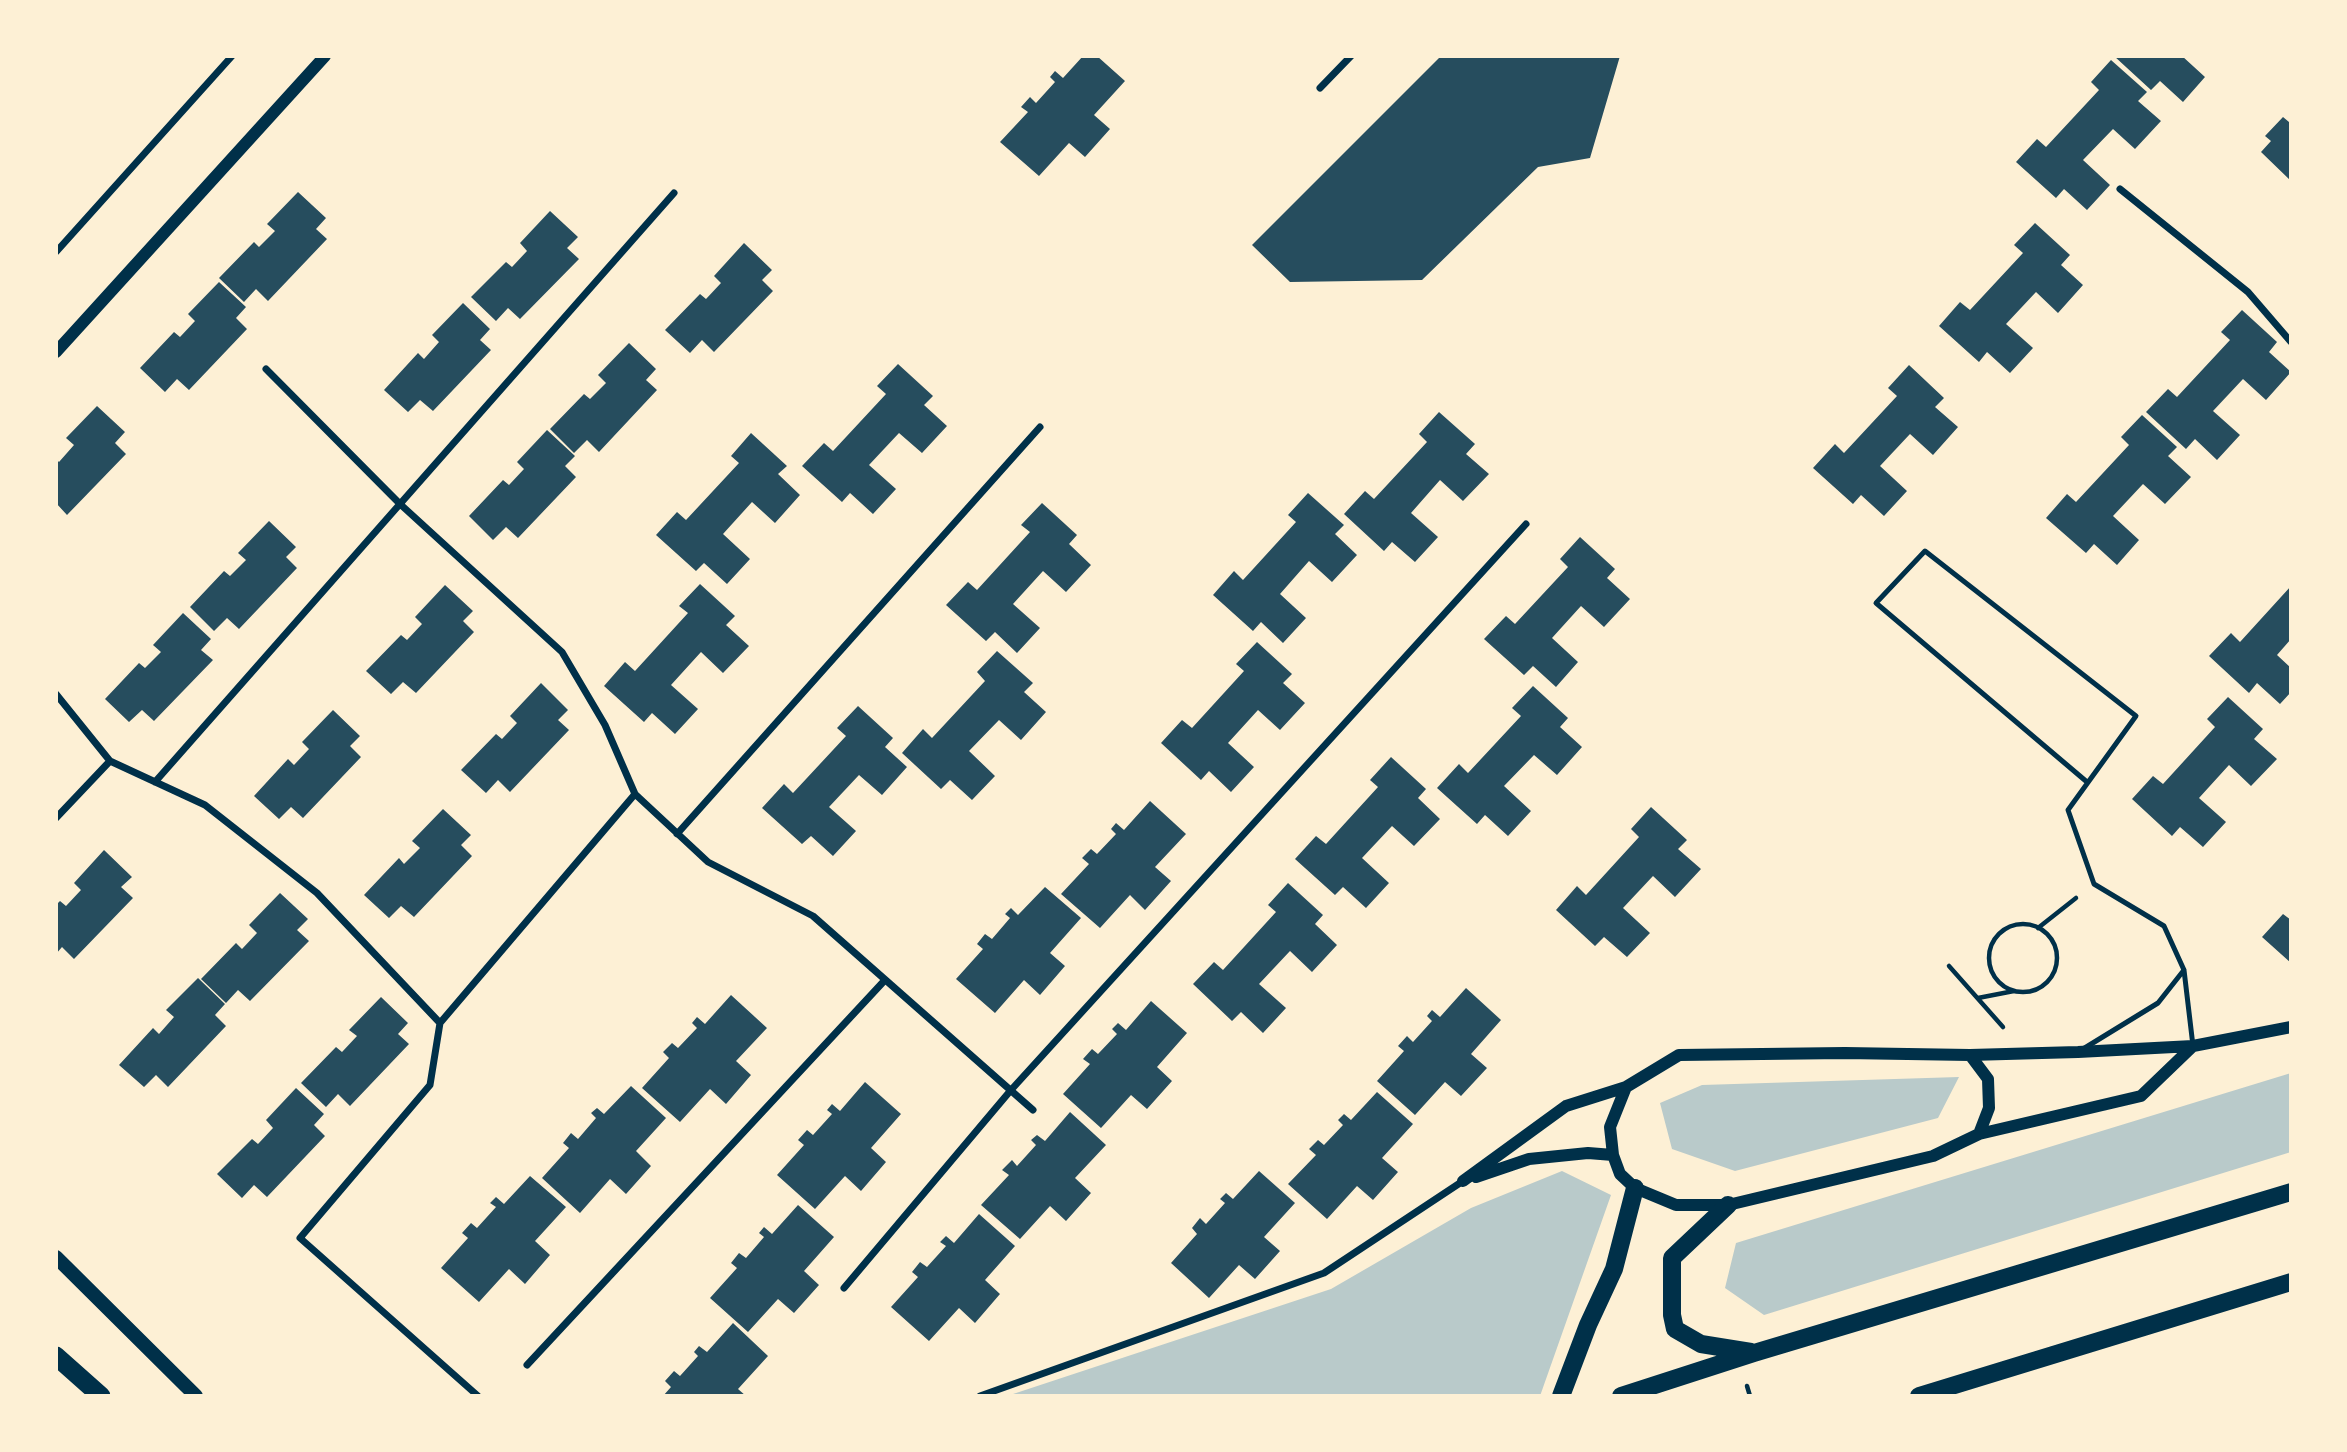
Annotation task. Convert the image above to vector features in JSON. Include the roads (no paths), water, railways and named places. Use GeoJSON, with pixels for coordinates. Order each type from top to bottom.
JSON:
{"type":"FeatureCollection","features":[{"type":"Feature","properties":{"kind":"highway"},"geometry":{"type":"LineString","coordinates":[[56,1356],[101,1396]]}},
{"type":"Feature","properties":{"kind":"main road"},"geometry":{"type":"LineString","coordinates":[[1561,1396],[1588,1325],[1614,1269],[1635,1188]]}},
{"type":"Feature","properties":{"kind":"main road"},"geometry":{"type":"LineString","coordinates":[[1621,1396],[1754,1353],[2291,1192]]}},
{"type":"Feature","properties":{"kind":"main road"},"geometry":{"type":"LineString","coordinates":[[1728,1205],[1672,1258],[1672,1315],[1675,1329],[1701,1344],[1754,1353]]}},
{"type":"Feature","properties":{"kind":"main road"},"geometry":{"type":"LineString","coordinates":[[56,1257],[196,1396]]}},
{"type":"Feature","properties":{"kind":"main road"},"geometry":{"type":"LineString","coordinates":[[1919,1396],[1963,1390],[2291,1282]]}},
{"type":"Feature","properties":{"kind":"street"},"geometry":{"type":"LineString","coordinates":[[56,252],[232,56]]}},
{"type":"Feature","properties":{"kind":"street"},"geometry":{"type":"LineString","coordinates":[[56,352],[325,56]]}},
{"type":"Feature","properties":{"kind":"street"},"geometry":{"type":"LineString","coordinates":[[1320,88],[1352,56]]}},
{"type":"Feature","properties":{"kind":"street"},"geometry":{"type":"LineString","coordinates":[[2120,189],[2248,292],[2291,342]]}},
{"type":"Feature","properties":{"kind":"street"},"geometry":{"type":"LineString","coordinates":[[155,782],[674,193]]}},
{"type":"Feature","properties":{"kind":"street"},"geometry":{"type":"LineString","coordinates":[[265,369],[401,504],[562,652],[605,725],[635,794],[708,862],[813,916],[1033,1110]]}},
{"type":"Feature","properties":{"kind":"street"},"geometry":{"type":"LineString","coordinates":[[677,834],[1040,427]]}},
{"type":"Feature","properties":{"kind":"street"},"geometry":{"type":"LineString","coordinates":[[844,1288],[1011,1090],[1527,524]]}},
{"type":"Feature","properties":{"kind":"street"},"geometry":{"type":"LineString","coordinates":[[56,694],[110,761],[205,805],[317,893],[440,1023]]}},
{"type":"Feature","properties":{"kind":"street"},"geometry":{"type":"LineString","coordinates":[[56,818],[110,761]]}},
{"type":"Feature","properties":{"kind":"street"},"geometry":{"type":"LineString","coordinates":[[478,1396],[300,1238],[429,1085],[440,1023],[635,794]]}},
{"type":"Feature","properties":{"kind":"street"},"geometry":{"type":"LineString","coordinates":[[527,1365],[885,980]]}},
{"type":"Feature","properties":{"kind":"street"},"geometry":{"type":"LineString","coordinates":[[980,1396],[1324,1273],[1463,1181],[1566,1106],[1626,1087],[1679,1055],[1970,1055],[2078,1052],[2193,1046],[2291,1027]]}},
{"type":"Feature","properties":{"kind":"street"},"geometry":{"type":"LineString","coordinates":[[1626,1087],[1610,1127],[1613,1155],[1620,1174],[1635,1188],[1676,1205],[1728,1205],[1933,1156],[1979,1134],[2141,1096],[2193,1046]]}},
{"type":"Feature","properties":{"kind":"street"},"geometry":{"type":"LineString","coordinates":[[1970,1055],[1988,1079],[1989,1108],[1979,1134]]}},
{"type":"Feature","properties":{"kind":"street"},"geometry":{"type":"LineString","coordinates":[[1463,1181],[1529,1159],[1588,1153],[1613,1155]]}},
{"type":"Feature","properties":{"kind":"lane"},"geometry":{"type":"LineString","coordinates":[[2087,782],[1876,603],[1925,551],[2136,716],[2068,810],[2094,884],[2164,926],[2184,970],[2193,1046]]}},
{"type":"Feature","properties":{"kind":"lane"},"geometry":{"type":"LineString","coordinates":[[2078,1052],[2158,1003],[2184,970]]}}]}
